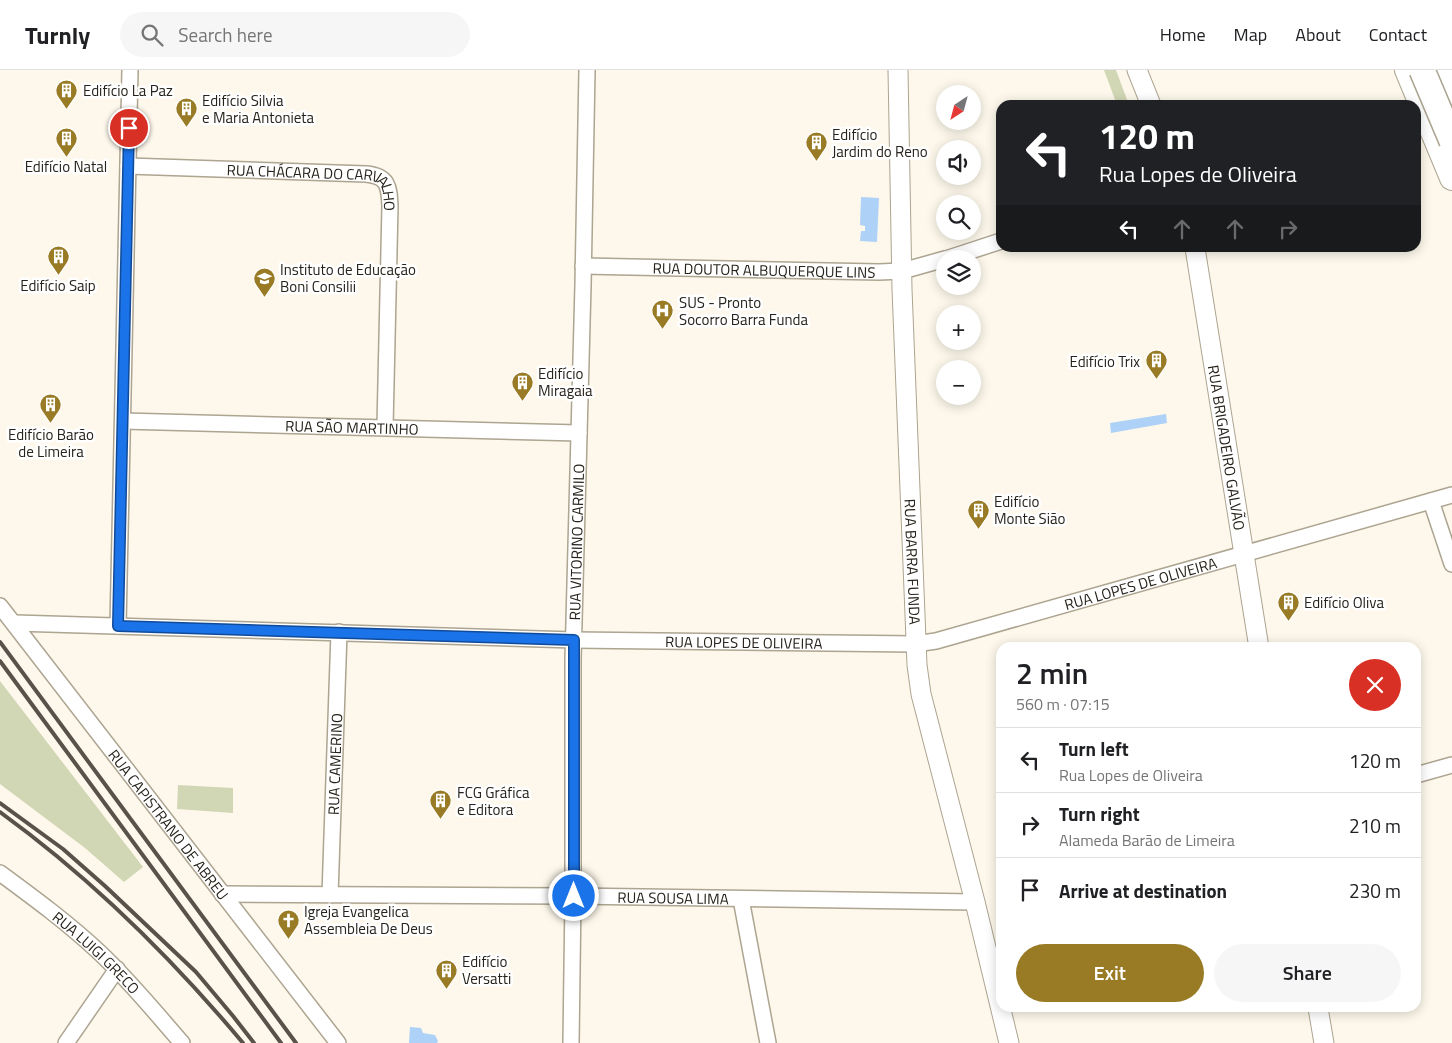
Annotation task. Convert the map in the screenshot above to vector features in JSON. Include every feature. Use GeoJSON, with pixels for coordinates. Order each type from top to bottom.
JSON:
{"type":"FeatureCollection","features":[{"type":"Feature","properties":{"kind":"highway"},"geometry":{"type":"LineString","coordinates":[[1422,70],[1452,141]]}},
{"type":"Feature","properties":{"kind":"highway"},"geometry":{"type":"LineString","coordinates":[[1443,70],[1452,92]]}},
{"type":"Feature","properties":{"kind":"main road"},"geometry":{"type":"LineString","coordinates":[[1407,70],[1416,100]]}},
{"type":"Feature","properties":{"kind":"main road"},"geometry":{"type":"LineString","coordinates":[[1421,112],[1452,178]]}},
{"type":"Feature","properties":{"kind":"street"},"geometry":{"type":"LineString","coordinates":[[118,626],[130,70]]}},
{"type":"Feature","properties":{"kind":"street","name":"RUA VITORINO CARMILO"},"geometry":{"type":"LineString","coordinates":[[571,1043],[574,896],[574,640],[587,70]]}},
{"type":"Feature","properties":{"kind":"street","name":"RUA BARRA FUNDA"},"geometry":{"type":"LineString","coordinates":[[898,70],[902,271],[915,644],[921,694],[996,989]]}},
{"type":"Feature","properties":{"kind":"street"},"geometry":{"type":"LineString","coordinates":[[1137,70],[1149,100]]}},
{"type":"Feature","properties":{"kind":"street"},"geometry":{"type":"LineString","coordinates":[[1421,107],[1452,98]]}},
{"type":"Feature","properties":{"kind":"street","name":"RUA CHÁCARA DO CARVALHO"},"geometry":{"type":"LineString","coordinates":[[128,166],[360,173],[374,174],[381,177],[386,183],[390,206],[385,427]]}},
{"type":"Feature","properties":{"kind":"street","name":"RUA DOUTOR ALBUQUERQUE LINS"},"geometry":{"type":"LineString","coordinates":[[974,250],[996,243]]}},
{"type":"Feature","properties":{"kind":"street","name":"RUA BRIGADEIRO GALVÃO"},"geometry":{"type":"LineString","coordinates":[[1196,252],[1258,642]]}},
{"type":"Feature","properties":{"kind":"street","name":"RUA DOUTOR ALBUQUERQUE LINS"},"geometry":{"type":"LineString","coordinates":[[583,266],[902,271],[936,262]]}},
{"type":"Feature","properties":{"kind":"street","name":"RUA SÃO MARTINHO"},"geometry":{"type":"LineString","coordinates":[[123,421],[579,432]]}},
{"type":"Feature","properties":{"kind":"street","name":"RUA LOPES DE OLIVEIRA"},"geometry":{"type":"LineString","coordinates":[[15,623],[574,640],[915,644],[936,641],[1452,495]]}},
{"type":"Feature","properties":{"kind":"street"},"geometry":{"type":"LineString","coordinates":[[1432,501],[1452,564]]}},
{"type":"Feature","properties":{"kind":"street","name":"RUA CAPISTRANO DE ABREU"},"geometry":{"type":"LineString","coordinates":[[0,606],[338,1043]]}},
{"type":"Feature","properties":{"kind":"street","name":"RUA CAMERINO"},"geometry":{"type":"LineString","coordinates":[[330,895],[339,632]]}},
{"type":"Feature","properties":{"kind":"street"},"geometry":{"type":"LineString","coordinates":[[1421,774],[1452,765]]}},
{"type":"Feature","properties":{"kind":"street","name":"RUA LUIGI GRECO"},"geometry":{"type":"LineString","coordinates":[[0,873],[60,918],[117,969],[182,1043]]}},
{"type":"Feature","properties":{"kind":"street","name":"RUA SOUSA LIMA"},"geometry":{"type":"LineString","coordinates":[[222,894],[574,896],[975,902]]}},
{"type":"Feature","properties":{"kind":"street"},"geometry":{"type":"LineString","coordinates":[[741,899],[768,1043]]}},
{"type":"Feature","properties":{"kind":"street"},"geometry":{"type":"LineString","coordinates":[[66,1043],[117,969]]}},
{"type":"Feature","properties":{"kind":"street","name":"RUA BARRA FUNDA"},"geometry":{"type":"LineString","coordinates":[[1002,1012],[1009,1043]]}},
{"type":"Feature","properties":{"kind":"street"},"geometry":{"type":"LineString","coordinates":[[1319,1012],[1324,1043]]}},
{"type":"Feature","properties":{"kind":"green space"},"geometry":{"type":"Polygon","coordinates":[[[1104,70],[1116,70],[1127,100],[1115,100],[1104,70]]]}},
{"type":"Feature","properties":{"kind":"green space"},"geometry":{"type":"Polygon","coordinates":[[[0,681],[143,867],[124,882],[85,848],[0,784],[0,681]]]}},
{"type":"Feature","properties":{"kind":"green space"},"geometry":{"type":"Polygon","coordinates":[[[178,785],[233,788],[233,813],[177,809],[178,785]]]}},
{"type":"Feature","properties":{"kind":"water"},"geometry":{"type":"Polygon","coordinates":[[[861,197],[879,198],[877,242],[860,241],[861,231],[865,231],[865,226],[860,225],[861,197]]]}},
{"type":"Feature","properties":{"kind":"water"},"geometry":{"type":"Polygon","coordinates":[[[1166,414],[1167,423],[1111,433],[1110,423],[1166,414]]]}},
{"type":"Feature","properties":{"kind":"water"},"geometry":{"type":"Polygon","coordinates":[[[410,1027],[421,1028],[423,1033],[435,1035],[437,1043],[409,1043],[410,1027]]]}},
{"type":"Feature","properties":{"kind":"railway"},"geometry":{"type":"LineString","coordinates":[[0,642],[296,1043]]}},
{"type":"Feature","properties":{"kind":"railway"},"geometry":{"type":"LineString","coordinates":[[0,661],[281,1043]]}},
{"type":"Feature","properties":{"kind":"railway"},"geometry":{"type":"LineString","coordinates":[[0,803],[63,849],[105,886],[196,972],[254,1043]]}},
{"type":"Feature","properties":{"kind":"railway"},"geometry":{"type":"LineString","coordinates":[[0,812],[34,837],[129,920],[216,1011],[243,1043]]}},
{"type":"Feature","properties":{"kind":"place","name":"Edifício La Paz"},"geometry":{"type":"Point","coordinates":[67,109]}},
{"type":"Feature","properties":{"kind":"place","name":"Edifício Silvia e Maria Antonieta"},"geometry":{"type":"Point","coordinates":[186,128]}},
{"type":"Feature","properties":{"kind":"place","name":"Edifício Natal"},"geometry":{"type":"Point","coordinates":[66,157]}},
{"type":"Feature","properties":{"kind":"place","name":"Edifício Jardim do Reno"},"geometry":{"type":"Point","coordinates":[816,162]}},
{"type":"Feature","properties":{"kind":"place","name":"Edifício Saip"},"geometry":{"type":"Point","coordinates":[58,275]}},
{"type":"Feature","properties":{"kind":"place","name":"Instituto de Educação Boni Consilii"},"geometry":{"type":"Point","coordinates":[264,297]}},
{"type":"Feature","properties":{"kind":"place","name":"SUS - Pronto Socorro Barra Funda"},"geometry":{"type":"Point","coordinates":[663,330]}},
{"type":"Feature","properties":{"kind":"place","name":"Edifício Trix"},"geometry":{"type":"Point","coordinates":[1156,380]}},
{"type":"Feature","properties":{"kind":"place","name":"Edifício Miragaia"},"geometry":{"type":"Point","coordinates":[522,401]}},
{"type":"Feature","properties":{"kind":"place","name":"Edifício Barão de Limeira"},"geometry":{"type":"Point","coordinates":[51,424]}},
{"type":"Feature","properties":{"kind":"place","name":"Edifício Monte Sião"},"geometry":{"type":"Point","coordinates":[978,529]}},
{"type":"Feature","properties":{"kind":"place","name":"Edifício Oliva"},"geometry":{"type":"Point","coordinates":[1288,621]}},
{"type":"Feature","properties":{"kind":"place","name":"FCG Gráfica e Editora"},"geometry":{"type":"Point","coordinates":[441,820]}},
{"type":"Feature","properties":{"kind":"place","name":"Igreja Evangelica Assembleia De Deus"},"geometry":{"type":"Point","coordinates":[288,939]}},
{"type":"Feature","properties":{"kind":"place","name":"Edifício Versatti"},"geometry":{"type":"Point","coordinates":[446,989]}},
{"type":"Feature","properties":{"kind":"route"},"geometry":{"type":"LineString","coordinates":[[129,128],[118,626],[574,640],[574,896]]}}]}
